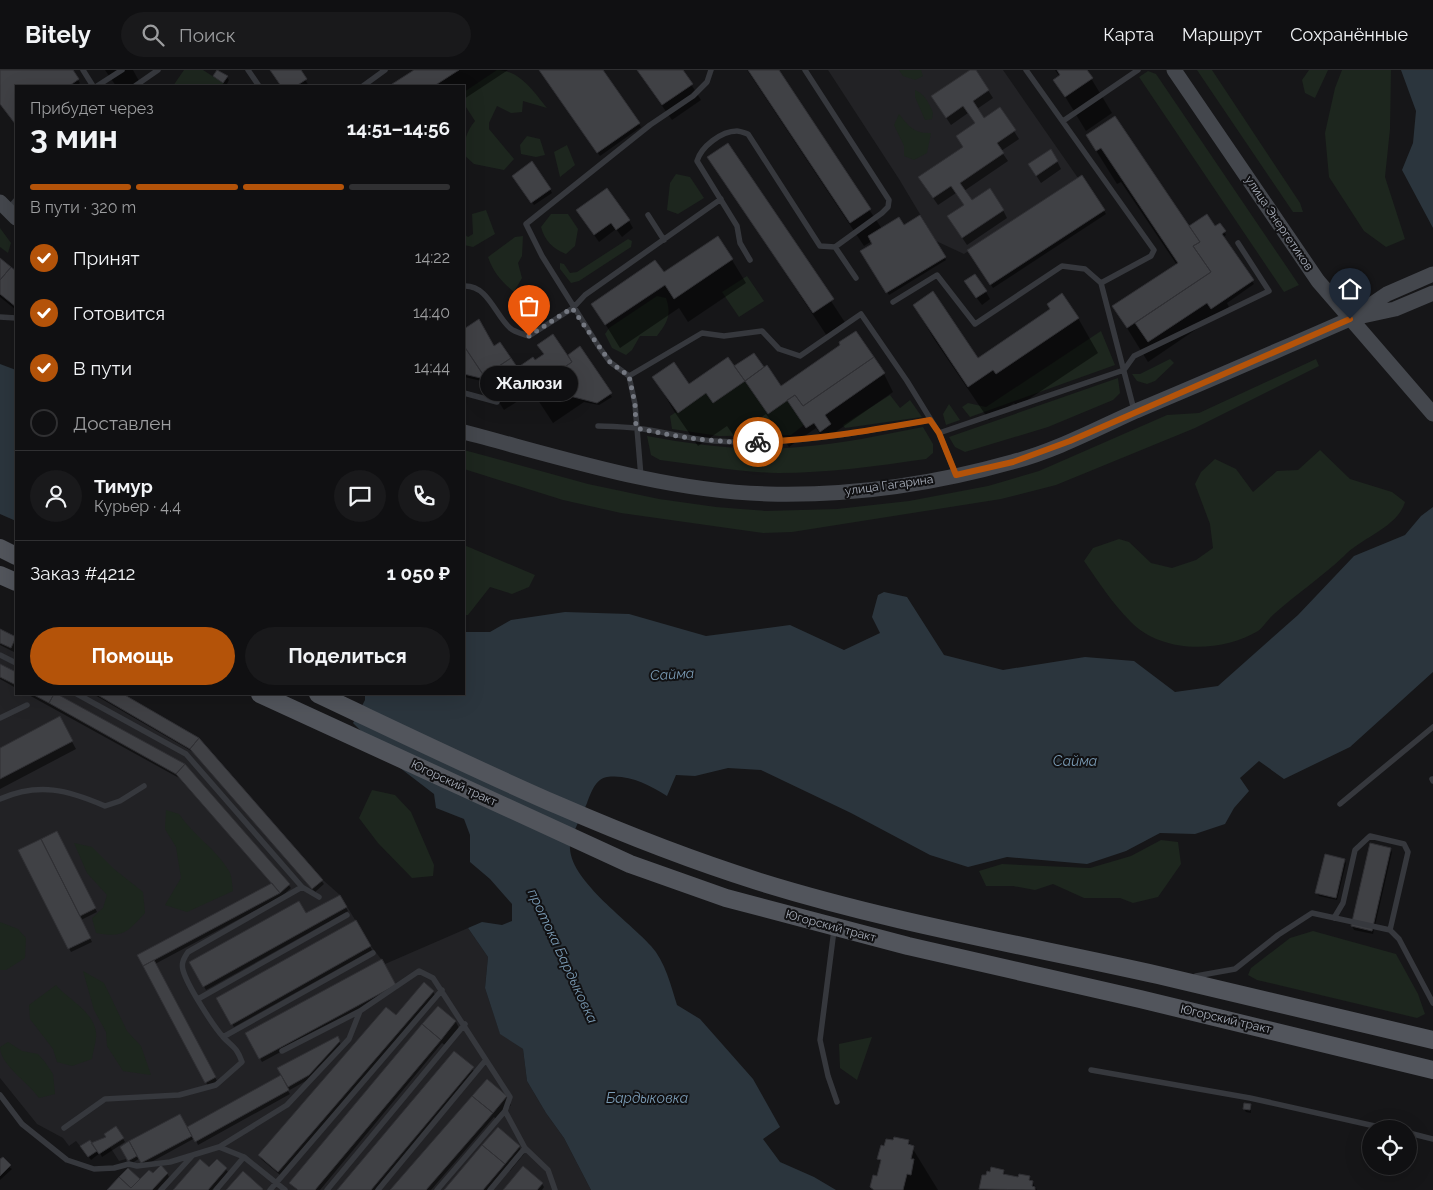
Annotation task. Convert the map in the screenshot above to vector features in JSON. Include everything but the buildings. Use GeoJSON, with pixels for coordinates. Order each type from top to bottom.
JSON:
{"type":"FeatureCollection","features":[{"type":"Feature","properties":{"kind":"main road","name":"улица Энергетиков"},"geometry":{"type":"LineString","coordinates":[[1174,70],[1318,281],[1433,414]]}},
{"type":"Feature","properties":{"kind":"main road"},"geometry":{"type":"LineString","coordinates":[[1350,319],[1387,294],[1433,274]]}},
{"type":"Feature","properties":{"kind":"main road"},"geometry":{"type":"LineString","coordinates":[[1350,319],[1395,309],[1433,293]]}},
{"type":"Feature","properties":{"kind":"main road","name":"улица Гагарина"},"geometry":{"type":"LineString","coordinates":[[465,432],[641,478],[705,488],[767,494],[809,494],[881,487],[956,475],[1013,462],[1070,441],[1350,319]]}},
{"type":"Feature","properties":{"kind":"main road"},"geometry":{"type":"LineString","coordinates":[[0,548],[15,556]]}},
{"type":"Feature","properties":{"kind":"main road"},"geometry":{"type":"LineString","coordinates":[[0,575],[15,582]]}},
{"type":"Feature","properties":{"kind":"main road","name":"Югорский тракт"},"geometry":{"type":"LineString","coordinates":[[262,695],[630,864],[726,898],[834,928],[1334,1044],[1433,1070]]}},
{"type":"Feature","properties":{"kind":"main road","name":"Югорский тракт"},"geometry":{"type":"LineString","coordinates":[[320,695],[472,766],[635,838],[756,881],[840,906],[1019,947],[1157,975],[1433,1040]]}},
{"type":"Feature","properties":{"kind":"lane"},"geometry":{"type":"LineString","coordinates":[[83,70],[92,85]]}},
{"type":"Feature","properties":{"kind":"lane"},"geometry":{"type":"LineString","coordinates":[[99,85],[122,70]]}},
{"type":"Feature","properties":{"kind":"lane"},"geometry":{"type":"LineString","coordinates":[[139,85],[158,70]]}},
{"type":"Feature","properties":{"kind":"lane"},"geometry":{"type":"LineString","coordinates":[[248,70],[258,85]]}},
{"type":"Feature","properties":{"kind":"lane"},"geometry":{"type":"LineString","coordinates":[[364,85],[385,70]]}},
{"type":"Feature","properties":{"kind":"lane"},"geometry":{"type":"LineString","coordinates":[[641,478],[635,404],[629,376],[610,362],[572,308],[526,224],[650,125],[693,96],[707,82],[711,70]]}},
{"type":"Feature","properties":{"kind":"lane"},"geometry":{"type":"LineString","coordinates":[[750,260],[740,244],[737,226],[697,161],[700,150],[725,134],[737,131],[748,134],[820,246],[835,247],[888,207],[889,200],[805,70]]}},
{"type":"Feature","properties":{"kind":"lane"},"geometry":{"type":"LineString","coordinates":[[1026,70],[1154,250],[1151,256],[1101,283]]}},
{"type":"Feature","properties":{"kind":"lane"},"geometry":{"type":"LineString","coordinates":[[1063,121],[1138,70]]}},
{"type":"Feature","properties":{"kind":"lane"},"geometry":{"type":"LineString","coordinates":[[465,286],[470,286],[490,300],[510,329],[529,336],[572,308],[585,295],[721,199]]}},
{"type":"Feature","properties":{"kind":"lane"},"geometry":{"type":"LineString","coordinates":[[648,215],[664,240]]}},
{"type":"Feature","properties":{"kind":"lane"},"geometry":{"type":"LineString","coordinates":[[939,433],[1124,370],[1134,356],[1269,291],[1238,243]]}},
{"type":"Feature","properties":{"kind":"lane"},"geometry":{"type":"LineString","coordinates":[[835,247],[856,278]]}},
{"type":"Feature","properties":{"kind":"lane"},"geometry":{"type":"LineString","coordinates":[[893,302],[937,275],[975,324],[1062,266],[1085,269],[1101,283],[1135,412]]}},
{"type":"Feature","properties":{"kind":"lane"},"geometry":{"type":"LineString","coordinates":[[629,376],[702,332],[724,336],[762,331],[780,349],[800,356],[861,314],[907,380],[939,433],[956,475]]}},
{"type":"Feature","properties":{"kind":"lane"},"geometry":{"type":"LineString","coordinates":[[0,317],[15,318]]}},
{"type":"Feature","properties":{"kind":"lane"},"geometry":{"type":"LineString","coordinates":[[465,393],[497,402]]}},
{"type":"Feature","properties":{"kind":"lane"},"geometry":{"type":"LineString","coordinates":[[598,426],[636,428],[670,436],[715,441],[795,441],[930,420]]}},
{"type":"Feature","properties":{"kind":"lane"},"geometry":{"type":"LineString","coordinates":[[0,655],[15,662]]}},
{"type":"Feature","properties":{"kind":"lane"},"geometry":{"type":"LineString","coordinates":[[79,695],[186,754],[302,887],[319,897]]}},
{"type":"Feature","properties":{"kind":"lane"},"geometry":{"type":"LineString","coordinates":[[0,718],[26,705]]}},
{"type":"Feature","properties":{"kind":"lane"},"geometry":{"type":"LineString","coordinates":[[1340,804],[1433,727]]}},
{"type":"Feature","properties":{"kind":"lane"},"geometry":{"type":"LineString","coordinates":[[0,799],[40,788],[76,794],[105,806],[120,801],[144,786]]}},
{"type":"Feature","properties":{"kind":"lane"},"geometry":{"type":"LineString","coordinates":[[1334,918],[1343,902],[1355,850],[1370,836],[1404,844],[1408,852],[1390,930]]}},
{"type":"Feature","properties":{"kind":"lane"},"geometry":{"type":"LineString","coordinates":[[64,1128],[105,1098],[179,1095],[216,1085],[242,1062],[238,1049],[223,1037],[198,999],[182,969],[183,960],[188,952],[302,887]]}},
{"type":"Feature","properties":{"kind":"lane"},"geometry":{"type":"LineString","coordinates":[[1157,975],[1203,976],[1235,969],[1278,935],[1312,913],[1390,930],[1399,939],[1433,1003]]}},
{"type":"Feature","properties":{"kind":"lane"},"geometry":{"type":"LineString","coordinates":[[198,999],[347,915]]}},
{"type":"Feature","properties":{"kind":"lane"},"geometry":{"type":"LineString","coordinates":[[834,928],[820,1040],[828,1076],[837,1102]]}},
{"type":"Feature","properties":{"kind":"lane"},"geometry":{"type":"LineString","coordinates":[[223,1037],[373,953]]}},
{"type":"Feature","properties":{"kind":"lane"},"geometry":{"type":"LineString","coordinates":[[282,1051],[360,1011],[419,971],[433,978],[465,1024],[485,1061],[498,1076],[510,1097],[505,1111],[437,1190]]}},
{"type":"Feature","properties":{"kind":"lane"},"geometry":{"type":"LineString","coordinates":[[270,1190],[442,990]]}},
{"type":"Feature","properties":{"kind":"lane"},"geometry":{"type":"LineString","coordinates":[[0,1095],[22,1124],[67,1160],[94,1169],[152,1164],[219,1147],[287,1105],[349,1039],[360,1011]]}},
{"type":"Feature","properties":{"kind":"lane"},"geometry":{"type":"LineString","coordinates":[[327,1190],[465,1024]]}},
{"type":"Feature","properties":{"kind":"lane"},"geometry":{"type":"LineString","coordinates":[[378,1190],[485,1061]]}},
{"type":"Feature","properties":{"kind":"lane"},"geometry":{"type":"LineString","coordinates":[[1091,1070],[1250,1098],[1362,1123]]}},
{"type":"Feature","properties":{"kind":"lane"},"geometry":{"type":"LineString","coordinates":[[505,1111],[525,1148],[548,1170],[552,1188]]}},
{"type":"Feature","properties":{"kind":"lane"},"geometry":{"type":"LineString","coordinates":[[1417,1135],[1433,1139]]}},
{"type":"Feature","properties":{"kind":"lane"},"geometry":{"type":"LineString","coordinates":[[219,1147],[244,1157],[285,1190]]}},
{"type":"Feature","properties":{"kind":"lane"},"geometry":{"type":"LineString","coordinates":[[490,1190],[525,1148]]}},
{"type":"Feature","properties":{"kind":"lane"},"geometry":{"type":"LineString","coordinates":[[162,1190],[194,1154]]}},
{"type":"Feature","properties":{"kind":"lane"},"geometry":{"type":"LineString","coordinates":[[216,1190],[244,1157]]}},
{"type":"Feature","properties":{"kind":"shaded area"},"geometry":{"type":"Polygon","coordinates":[[[184,70],[203,70],[226,85],[174,85],[184,70]]]}},
{"type":"Feature","properties":{"kind":"shaded area"},"geometry":{"type":"Polygon","coordinates":[[[497,70],[505,71],[526,83],[547,108],[523,101],[522,112],[511,113],[497,106],[489,123],[489,129],[514,159],[504,170],[474,164],[465,156],[466,137],[475,121],[465,106],[465,91],[497,70]]]}},
{"type":"Feature","properties":{"kind":"shaded area"},"geometry":{"type":"Polygon","coordinates":[[[828,70],[1003,70],[1078,178],[964,254],[936,241],[899,179],[828,70]]]}},
{"type":"Feature","properties":{"kind":"shaded area"},"geometry":{"type":"Polygon","coordinates":[[[899,70],[921,70],[923,76],[915,80],[903,76],[899,70]]]}},
{"type":"Feature","properties":{"kind":"shaded area"},"geometry":{"type":"Polygon","coordinates":[[[1197,70],[1212,70],[1300,203],[1303,212],[1293,212],[1197,70]]]}},
{"type":"Feature","properties":{"kind":"shaded area"},"geometry":{"type":"Polygon","coordinates":[[[1309,70],[1328,70],[1315,98],[1305,93],[1302,80],[1309,70]]]}},
{"type":"Feature","properties":{"kind":"shaded area"},"geometry":{"type":"Polygon","coordinates":[[[1342,70],[1391,70],[1390,129],[1385,177],[1405,239],[1386,247],[1364,231],[1329,177],[1325,133],[1335,88],[1342,70]]]}},
{"type":"Feature","properties":{"kind":"shaded area"},"geometry":{"type":"Polygon","coordinates":[[[1148,71],[1156,74],[1299,285],[1284,292],[1139,77],[1148,71]]]}},
{"type":"Feature","properties":{"kind":"shaded area"},"geometry":{"type":"Polygon","coordinates":[[[915,90],[924,96],[928,102],[933,113],[932,119],[925,120],[915,97],[915,90]]]}},
{"type":"Feature","properties":{"kind":"shaded area"},"geometry":{"type":"Polygon","coordinates":[[[899,114],[916,131],[931,133],[927,153],[914,160],[904,156],[904,146],[894,125],[899,114]]]}},
{"type":"Feature","properties":{"kind":"shaded area"},"geometry":{"type":"Polygon","coordinates":[[[527,136],[540,139],[545,155],[536,157],[521,154],[520,145],[527,136]]]}},
{"type":"Feature","properties":{"kind":"shaded area"},"geometry":{"type":"Polygon","coordinates":[[[567,145],[575,165],[560,177],[554,152],[567,145]]]}},
{"type":"Feature","properties":{"kind":"shaded area"},"geometry":{"type":"Polygon","coordinates":[[[676,174],[690,177],[704,198],[678,214],[667,210],[670,183],[676,174]]]}},
{"type":"Feature","properties":{"kind":"shaded area"},"geometry":{"type":"Polygon","coordinates":[[[486,210],[495,234],[473,247],[465,245],[465,235],[468,237],[473,234],[472,214],[486,210]]]}},
{"type":"Feature","properties":{"kind":"shaded area"},"geometry":{"type":"Polygon","coordinates":[[[551,214],[568,214],[578,229],[575,246],[566,254],[550,244],[541,227],[551,214]]]}},
{"type":"Feature","properties":{"kind":"shaded area"},"geometry":{"type":"Polygon","coordinates":[[[0,228],[11,243],[8,253],[0,247],[0,228]]]}},
{"type":"Feature","properties":{"kind":"shaded area"},"geometry":{"type":"Polygon","coordinates":[[[523,236],[522,256],[518,263],[522,278],[514,292],[498,276],[488,257],[515,237],[523,236]]]}},
{"type":"Feature","properties":{"kind":"shaded area"},"geometry":{"type":"Polygon","coordinates":[[[628,239],[632,241],[631,247],[579,281],[571,283],[560,269],[560,263],[564,264],[570,273],[577,272],[628,239]]]}},
{"type":"Feature","properties":{"kind":"shaded area"},"geometry":{"type":"Polygon","coordinates":[[[747,276],[764,301],[739,317],[722,292],[747,276]]]}},
{"type":"Feature","properties":{"kind":"shaded area"},"geometry":{"type":"Polygon","coordinates":[[[657,296],[666,298],[669,309],[666,323],[657,336],[640,336],[632,350],[626,355],[612,348],[605,334],[609,328],[657,296]]]}},
{"type":"Feature","properties":{"kind":"shaded area"},"geometry":{"type":"Polygon","coordinates":[[[1101,331],[1115,365],[970,417],[962,407],[968,403],[986,407],[1101,331]]]}},
{"type":"Feature","properties":{"kind":"shaded area"},"geometry":{"type":"Polygon","coordinates":[[[1170,359],[1174,363],[1155,381],[1147,384],[1137,381],[1132,374],[1140,374],[1170,359]]]}},
{"type":"Feature","properties":{"kind":"shaded area"},"geometry":{"type":"Polygon","coordinates":[[[1316,359],[1319,366],[1195,428],[1056,485],[1001,499],[792,532],[763,533],[621,513],[563,500],[465,469],[465,450],[588,484],[659,499],[716,507],[766,511],[837,509],[909,501],[988,486],[1039,471],[1167,415],[1199,413],[1316,359]]]}},
{"type":"Feature","properties":{"kind":"shaded area"},"geometry":{"type":"Polygon","coordinates":[[[1118,378],[1120,393],[1113,400],[1048,427],[965,452],[955,447],[949,437],[1118,378]]]}},
{"type":"Feature","properties":{"kind":"shaded area"},"geometry":{"type":"Polygon","coordinates":[[[745,381],[768,413],[787,400],[804,425],[791,435],[719,436],[672,429],[670,416],[706,393],[745,381]]]}},
{"type":"Feature","properties":{"kind":"shaded area"},"geometry":{"type":"Polygon","coordinates":[[[890,395],[900,408],[910,400],[922,417],[845,428],[843,425],[890,395]]]}},
{"type":"Feature","properties":{"kind":"shaded area"},"geometry":{"type":"Polygon","coordinates":[[[949,404],[960,420],[946,425],[943,414],[949,404]]]}},
{"type":"Feature","properties":{"kind":"shaded area"},"geometry":{"type":"Polygon","coordinates":[[[923,427],[933,444],[933,453],[926,459],[852,469],[796,473],[748,471],[660,460],[651,455],[647,436],[723,447],[761,449],[815,446],[923,427]]]}},
{"type":"Feature","properties":{"kind":"shaded area"},"geometry":{"type":"Polygon","coordinates":[[[1320,450],[1350,479],[1392,492],[1405,502],[1395,519],[1351,549],[1327,571],[1291,599],[1258,631],[1227,643],[1209,646],[1192,647],[1158,640],[1143,632],[1123,614],[1084,561],[1093,548],[1119,539],[1129,542],[1151,563],[1172,568],[1196,560],[1213,548],[1210,524],[1195,484],[1201,472],[1215,459],[1236,469],[1253,492],[1277,471],[1298,470],[1320,450]]]}},
{"type":"Feature","properties":{"kind":"shaded area"},"geometry":{"type":"Polygon","coordinates":[[[465,545],[535,575],[529,587],[512,594],[490,587],[468,615],[465,615],[465,545]]]}},
{"type":"Feature","properties":{"kind":"shaded area"},"geometry":{"type":"Polygon","coordinates":[[[0,629],[15,636],[15,695],[125,695],[199,738],[323,880],[340,895],[371,946],[385,964],[468,928],[488,957],[485,988],[500,1033],[523,1049],[527,1081],[564,1138],[591,1190],[107,1190],[128,1168],[126,1159],[119,1161],[110,1147],[99,1154],[90,1140],[80,1146],[76,1141],[69,1146],[63,1138],[37,1124],[0,1078],[0,629]]]}},
{"type":"Feature","properties":{"kind":"shaded area"},"geometry":{"type":"Polygon","coordinates":[[[372,790],[395,795],[411,812],[434,865],[433,876],[412,878],[378,843],[359,818],[372,790]]]}},
{"type":"Feature","properties":{"kind":"shaded area"},"geometry":{"type":"Polygon","coordinates":[[[166,810],[179,814],[224,863],[230,873],[233,891],[187,912],[165,905],[181,878],[176,847],[165,829],[166,810]]]}},
{"type":"Feature","properties":{"kind":"shaded area"},"geometry":{"type":"Polygon","coordinates":[[[1161,840],[1178,842],[1181,864],[1158,897],[1133,903],[1120,898],[1084,898],[1053,884],[1035,890],[1013,886],[986,886],[979,871],[1002,864],[1090,868],[1131,856],[1161,840]]]}},
{"type":"Feature","properties":{"kind":"shaded area"},"geometry":{"type":"Polygon","coordinates":[[[74,843],[92,847],[114,869],[143,892],[145,913],[123,932],[112,935],[96,933],[92,918],[103,908],[107,895],[87,873],[74,843]]]}},
{"type":"Feature","properties":{"kind":"shaded area"},"geometry":{"type":"Polygon","coordinates":[[[0,922],[18,929],[26,938],[25,958],[6,970],[0,970],[0,922]]]}},
{"type":"Feature","properties":{"kind":"shaded area"},"geometry":{"type":"Polygon","coordinates":[[[1313,931],[1396,954],[1418,994],[1425,1014],[1417,1018],[1257,980],[1248,975],[1251,968],[1290,938],[1313,931]]]}},
{"type":"Feature","properties":{"kind":"shaded area"},"geometry":{"type":"Polygon","coordinates":[[[83,971],[104,983],[127,1031],[141,1046],[151,1075],[123,1071],[107,1046],[106,1032],[94,1010],[83,971]]]}},
{"type":"Feature","properties":{"kind":"shaded area"},"geometry":{"type":"Polygon","coordinates":[[[56,985],[80,1006],[90,1018],[96,1032],[92,1059],[72,1066],[57,1062],[53,1049],[30,1019],[29,1005],[56,985]]]}},
{"type":"Feature","properties":{"kind":"shaded area"},"geometry":{"type":"Polygon","coordinates":[[[872,1037],[857,1080],[840,1068],[839,1044],[872,1037]]]}},
{"type":"Feature","properties":{"kind":"shaded area"},"geometry":{"type":"Polygon","coordinates":[[[8,1042],[22,1051],[38,1054],[53,1074],[55,1094],[39,1098],[9,1067],[1,1054],[0,1047],[8,1042]]]}},
{"type":"Feature","properties":{"kind":"water"},"geometry":{"type":"Polygon","coordinates":[[[1401,70],[1433,70],[1433,228],[1402,170],[1413,143],[1416,111],[1401,70]]]}},
{"type":"Feature","properties":{"kind":"water"},"geometry":{"type":"Polygon","coordinates":[[[0,364],[15,370],[15,521],[0,514],[0,364]]]}},
{"type":"Feature","properties":{"kind":"water"},"geometry":{"type":"Polygon","coordinates":[[[1433,507],[1433,672],[1350,747],[1284,779],[1259,761],[1240,778],[1249,791],[1234,808],[1225,824],[1195,834],[1160,833],[1126,851],[1087,864],[1007,857],[968,867],[930,855],[851,813],[761,770],[728,768],[695,776],[676,775],[667,796],[646,784],[623,777],[607,777],[596,783],[570,845],[573,862],[591,888],[642,936],[656,952],[667,974],[677,1005],[700,1019],[753,1079],[780,1127],[763,1139],[780,1162],[814,1177],[836,1190],[591,1190],[564,1138],[527,1081],[523,1049],[500,1034],[485,988],[488,957],[468,928],[482,922],[502,925],[512,921],[512,904],[490,879],[470,862],[470,835],[464,819],[436,808],[434,794],[391,761],[353,723],[365,700],[365,695],[465,695],[465,632],[490,632],[511,620],[565,612],[629,614],[706,636],[790,625],[844,650],[880,633],[872,617],[878,595],[884,592],[907,597],[944,655],[1003,670],[1085,657],[1134,661],[1175,692],[1218,686],[1298,615],[1354,556],[1405,535],[1421,516],[1433,507]]]}},
{"type":"Feature","properties":{"kind":"way so far"},"geometry":{"type":"LineString","coordinates":[[529,336],[572,308],[610,362],[629,376],[635,404],[636,428],[670,436],[715,441],[758,442]]}},
{"type":"Feature","properties":{"kind":"place","name":"Жалюзи"},"geometry":{"type":"Point","coordinates":[529,336]}},
{"type":"Feature","properties":{"kind":"route"},"geometry":{"type":"LineString","coordinates":[[758,442],[795,441],[930,420],[939,433],[956,475],[1013,462],[1070,441],[1350,319]]}},
{"type":"Feature","properties":{"kind":"water label","name":"Сайма"},"geometry":{"type":"Point","coordinates":[672,674]}},
{"type":"Feature","properties":{"kind":"water label","name":"Сайма"},"geometry":{"type":"Point","coordinates":[1075,761]}},
{"type":"Feature","properties":{"kind":"water label","name":"протока Бардыковка"},"geometry":{"type":"Point","coordinates":[563,956]}},
{"type":"Feature","properties":{"kind":"water label","name":"Бардыковка"},"geometry":{"type":"Point","coordinates":[647,1098]}}]}
